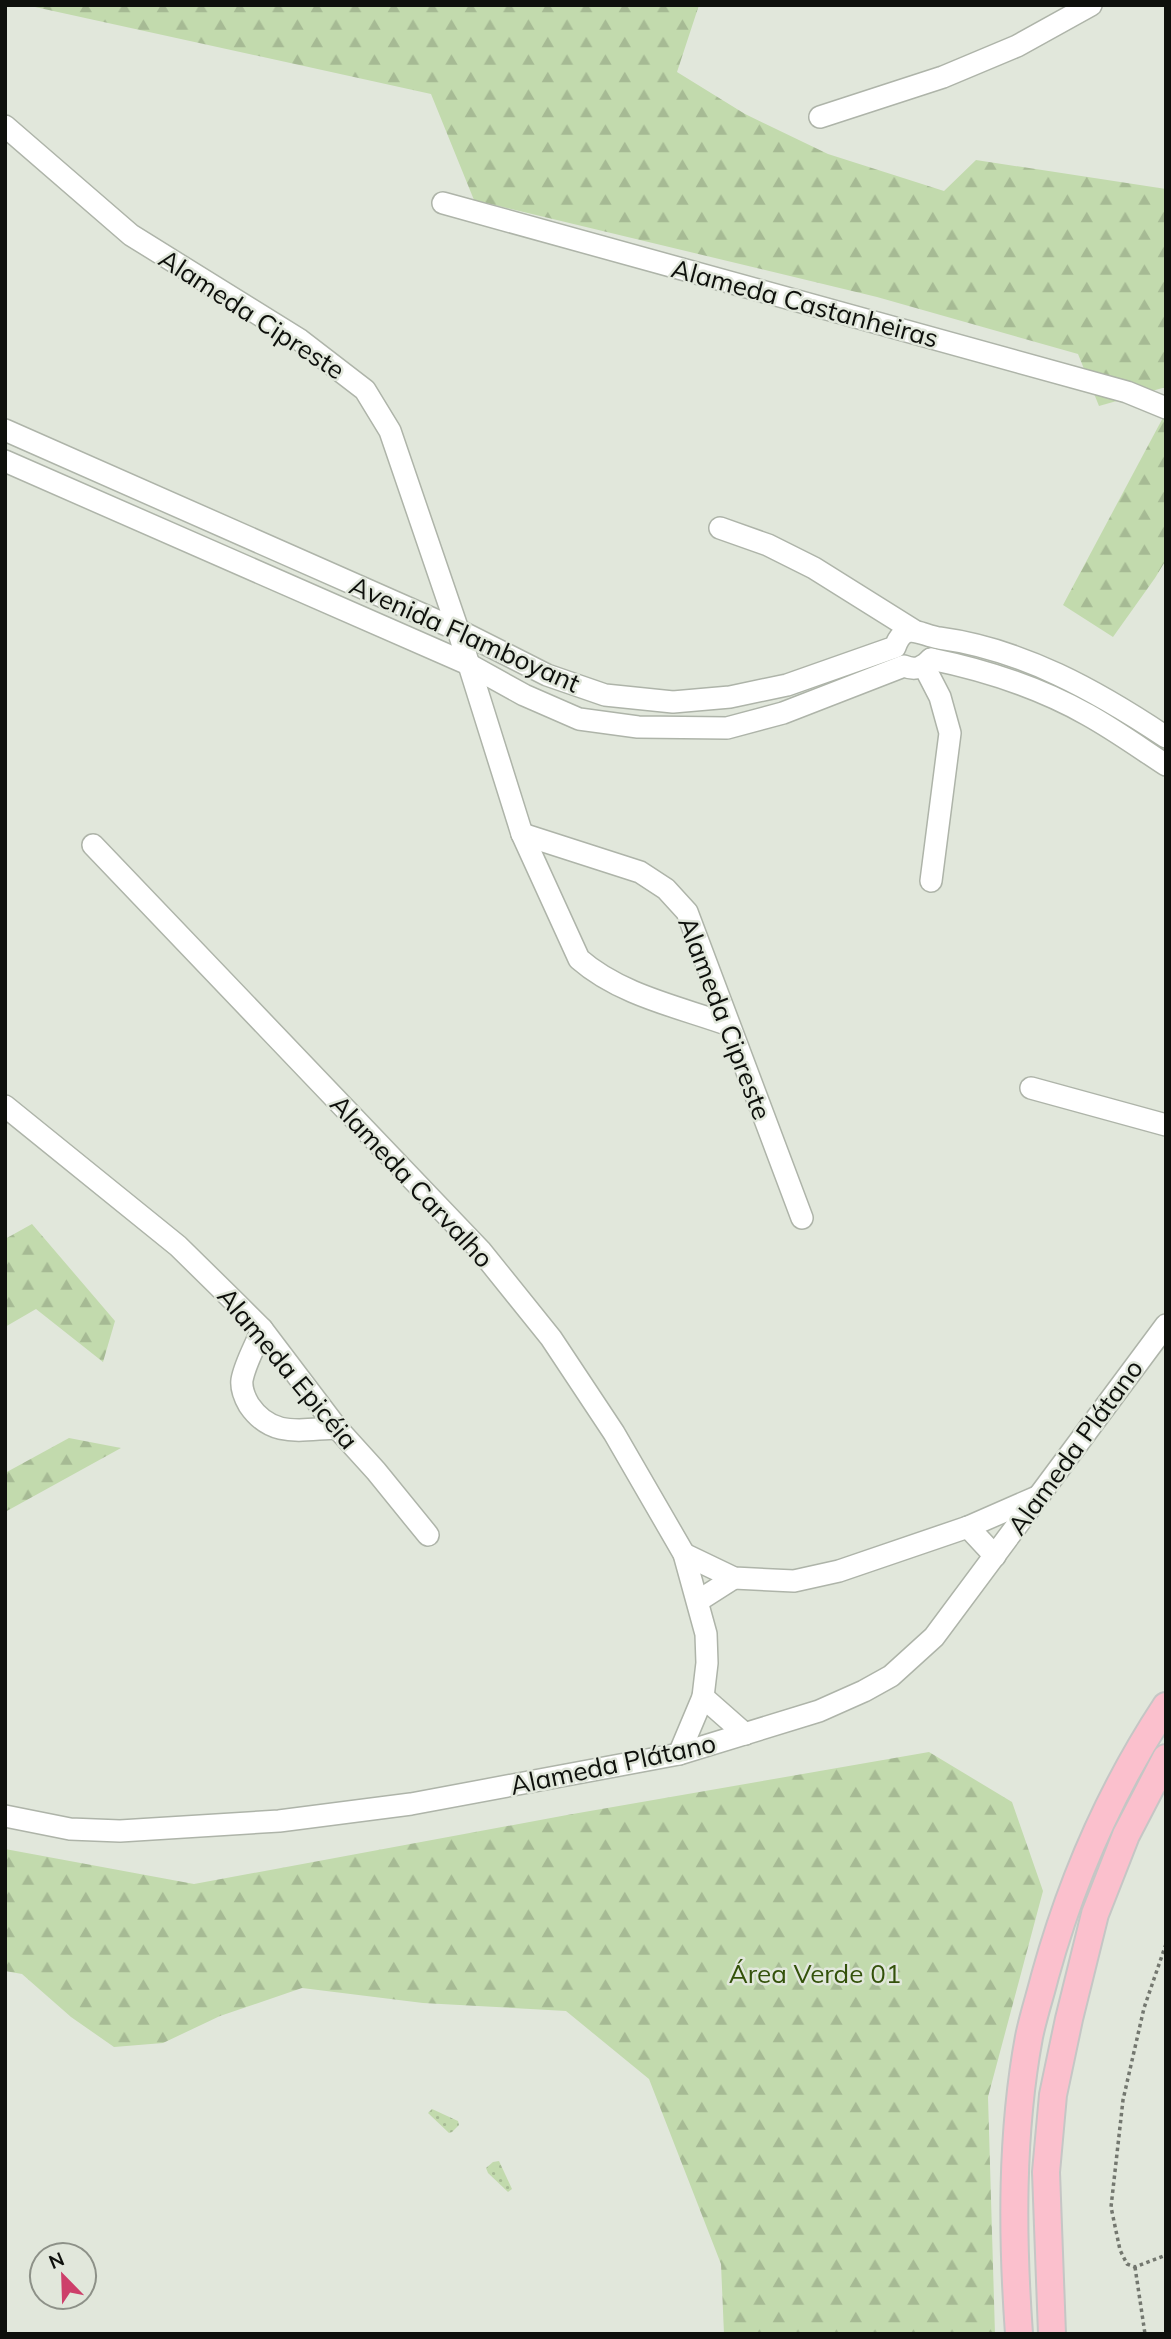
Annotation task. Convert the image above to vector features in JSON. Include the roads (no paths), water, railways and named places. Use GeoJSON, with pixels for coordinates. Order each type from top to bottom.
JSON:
{"type":"FeatureCollection","features":[{"type":"Feature","properties":{"kind":"main road"},"geometry":{"type":"LineString","coordinates":[[1019,2334],[1015,2222],[1017,2126],[1029,2036],[1055,1940],[1075,1880],[1103,1813],[1166,1706]]}},
{"type":"Feature","properties":{"kind":"main road"},"geometry":{"type":"LineString","coordinates":[[1052,2334],[1046,2172],[1053,2095],[1069,2018],[1096,1914],[1126,1835],[1166,1758]]}},
{"type":"Feature","properties":{"kind":"street"},"geometry":{"type":"LineString","coordinates":[[820,117],[943,77],[1017,46],[1091,5]]}},
{"type":"Feature","properties":{"kind":"street","name":"Alameda Cipreste"},"geometry":{"type":"LineString","coordinates":[[5,126],[131,235],[300,340],[365,390],[390,431],[458,630],[522,834],[579,959],[596,974],[617,985],[729,1025]]}},
{"type":"Feature","properties":{"kind":"street","name":"Alameda Castanheiras"},"geometry":{"type":"LineString","coordinates":[[443,203],[1114,388],[1166,408]]}},
{"type":"Feature","properties":{"kind":"street","name":"Avenida Flamboyant"},"geometry":{"type":"LineString","coordinates":[[5,430],[458,630],[547,676],[605,695],[673,702],[730,697],[914,660]]}},
{"type":"Feature","properties":{"kind":"street","name":"Avenida Flamboyant"},"geometry":{"type":"LineString","coordinates":[[5,461],[468,664],[524,695],[579,719],[638,727],[727,728],[783,713],[914,660]]}},
{"type":"Feature","properties":{"kind":"street"},"geometry":{"type":"LineString","coordinates":[[720,528],[768,545],[814,568],[921,633],[932,643],[933,651],[914,660]]}},
{"type":"Feature","properties":{"kind":"street"},"geometry":{"type":"LineString","coordinates":[[389,629],[399,604]]}},
{"type":"Feature","properties":{"kind":"street","name":"Avenida Flamboyant"},"geometry":{"type":"LineString","coordinates":[[914,660],[898,639],[905,633],[921,633]]}},
{"type":"Feature","properties":{"kind":"street"},"geometry":{"type":"LineString","coordinates":[[921,633],[1005,651],[1052,671],[1129,712],[1166,737]]}},
{"type":"Feature","properties":{"kind":"street"},"geometry":{"type":"LineString","coordinates":[[914,660],[995,676],[1044,694],[1087,715],[1166,765]]}},
{"type":"Feature","properties":{"kind":"street"},"geometry":{"type":"LineString","coordinates":[[914,660],[940,697],[950,733],[932,881]]}},
{"type":"Feature","properties":{"kind":"street","name":"Alameda Cipreste"},"geometry":{"type":"LineString","coordinates":[[522,834],[640,872],[666,889],[687,912],[802,1219]]}},
{"type":"Feature","properties":{"kind":"street","name":"Alameda Carvalho"},"geometry":{"type":"LineString","coordinates":[[93,845],[481,1251],[551,1338],[614,1433],[684,1554],[706,1634],[704,1697],[679,1754]]}},
{"type":"Feature","properties":{"kind":"street"},"geometry":{"type":"LineString","coordinates":[[1031,1088],[1166,1125]]}},
{"type":"Feature","properties":{"kind":"street","name":"Alameda Epicéia"},"geometry":{"type":"LineString","coordinates":[[5,1106],[178,1245],[262,1329],[337,1428],[428,1535]]}},
{"type":"Feature","properties":{"kind":"street","name":"Alameda Plátano"},"geometry":{"type":"LineString","coordinates":[[5,1816],[70,1829],[120,1830],[279,1821],[411,1804],[679,1754],[819,1711],[891,1676],[934,1637],[1166,1325]]}},
{"type":"Feature","properties":{"kind":"street"},"geometry":{"type":"LineString","coordinates":[[262,1329],[242,1380],[247,1402],[254,1412],[264,1423],[284,1430],[337,1428]]}},
{"type":"Feature","properties":{"kind":"street"},"geometry":{"type":"LineString","coordinates":[[684,1554],[734,1578],[794,1581],[839,1571],[968,1527],[1040,1496]]}},
{"type":"Feature","properties":{"kind":"street"},"geometry":{"type":"LineString","coordinates":[[968,1527],[995,1556]]}},
{"type":"Feature","properties":{"kind":"street"},"geometry":{"type":"LineString","coordinates":[[698,1601],[734,1578]]}},
{"type":"Feature","properties":{"kind":"street"},"geometry":{"type":"LineString","coordinates":[[704,1697],[746,1734]]}},
{"type":"Feature","properties":{"kind":"park label","name":"Área Verde 01"},"geometry":{"type":"Point","coordinates":[815,1973]}}]}
